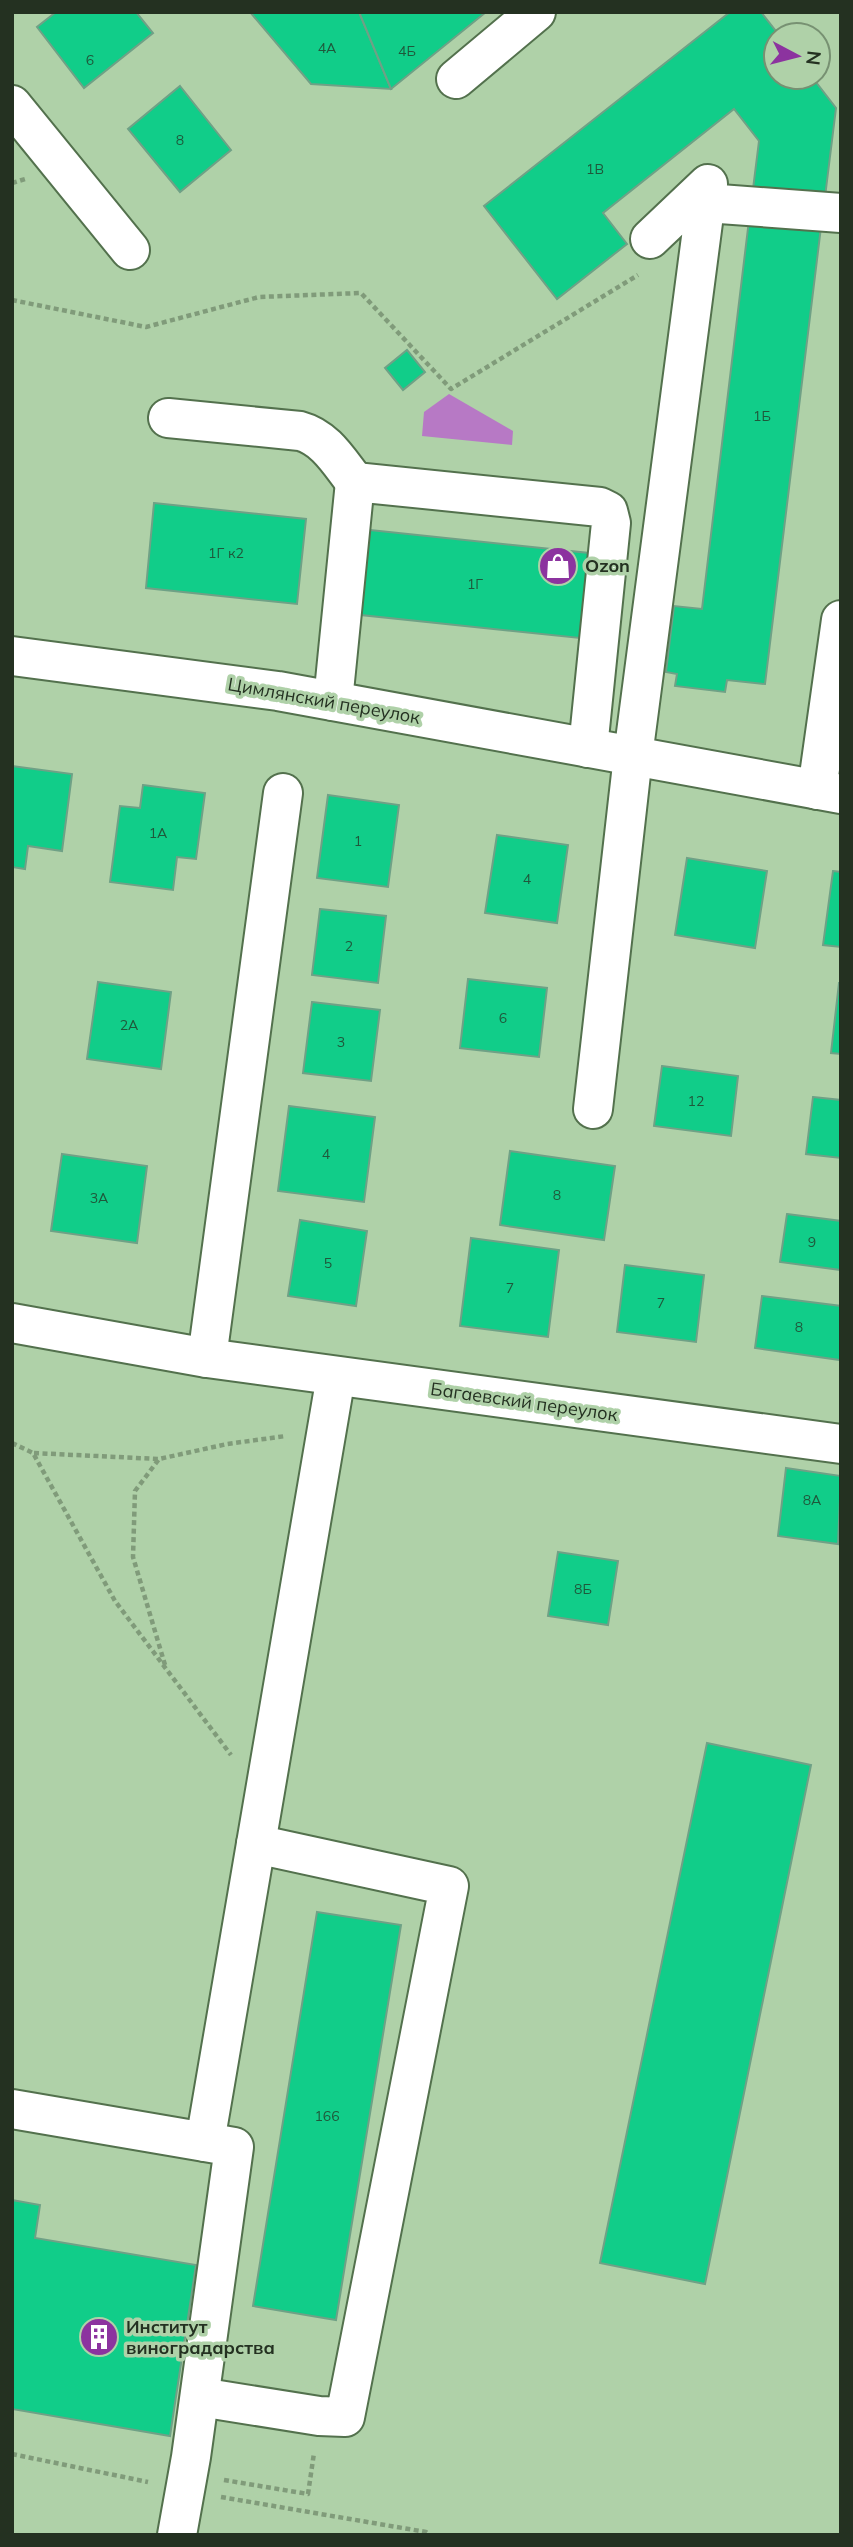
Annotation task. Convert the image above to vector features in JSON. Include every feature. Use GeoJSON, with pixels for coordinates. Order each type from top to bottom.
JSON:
{"type":"FeatureCollection","features":[{"type":"Feature","properties":{"kind":"street"},"geometry":{"type":"LineString","coordinates":[[456,79],[536,12]]}},
{"type":"Feature","properties":{"kind":"street"},"geometry":{"type":"LineString","coordinates":[[12,105],[130,250]]}},
{"type":"Feature","properties":{"kind":"street"},"geometry":{"type":"LineString","coordinates":[[593,1109],[633,756],[708,184],[650,239]]}},
{"type":"Feature","properties":{"kind":"street"},"geometry":{"type":"LineString","coordinates":[[706,203],[841,213]]}},
{"type":"Feature","properties":{"kind":"street"},"geometry":{"type":"LineString","coordinates":[[168,418],[300,431],[314,435],[325,444],[355,482],[333,701]]}},
{"type":"Feature","properties":{"kind":"street"},"geometry":{"type":"LineString","coordinates":[[355,482],[600,507],[608,511],[611,523],[588,748]]}},
{"type":"Feature","properties":{"kind":"street","name":"Цимлянский переулок"},"geometry":{"type":"LineString","coordinates":[[12,656],[278,691],[829,792],[841,620]]}},
{"type":"Feature","properties":{"kind":"street"},"geometry":{"type":"LineString","coordinates":[[207,1358],[283,793]]}},
{"type":"Feature","properties":{"kind":"street","name":"Багаевский переулок"},"geometry":{"type":"LineString","coordinates":[[12,1323],[207,1358],[841,1444]]}},
{"type":"Feature","properties":{"kind":"street"},"geometry":{"type":"LineString","coordinates":[[205,2142],[336,1376]]}},
{"type":"Feature","properties":{"kind":"street"},"geometry":{"type":"LineString","coordinates":[[200,2397],[319,2416],[345,2417],[449,1886],[256,1844]]}},
{"type":"Feature","properties":{"kind":"street"},"geometry":{"type":"LineString","coordinates":[[12,2109],[234,2147],[200,2397],[177,2535]]}},
{"type":"Feature","properties":{"kind":"path"},"geometry":{"type":"LineString","coordinates":[[12,300],[146,327],[259,297],[360,293],[451,389],[649,269],[650,239]]}},
{"type":"Feature","properties":{"kind":"path"},"geometry":{"type":"LineString","coordinates":[[12,1443],[33,1452],[159,1459],[227,1444],[299,1434],[325,1437]]}},
{"type":"Feature","properties":{"kind":"path"},"geometry":{"type":"LineString","coordinates":[[33,1452],[115,1601],[264,1797]]}},
{"type":"Feature","properties":{"kind":"path"},"geometry":{"type":"LineString","coordinates":[[159,1459],[135,1491],[133,1557],[166,1669]]}},
{"type":"Feature","properties":{"kind":"path"},"geometry":{"type":"LineString","coordinates":[[188,2474],[308,2494],[319,2416]]}},
{"type":"Feature","properties":{"kind":"shaded area"},"geometry":{"type":"Polygon","coordinates":[[[449,394],[513,431],[512,445],[422,436],[424,412],[449,394]]]}},
{"type":"Feature","properties":{"kind":"building"},"geometry":{"type":"Polygon","coordinates":[[[56,12],[136,12],[153,33],[84,88],[37,27],[56,12]]]}},
{"type":"Feature","properties":{"kind":"building"},"geometry":{"type":"Polygon","coordinates":[[[250,12],[359,12],[391,89],[311,84],[250,12]]]}},
{"type":"Feature","properties":{"kind":"building"},"geometry":{"type":"Polygon","coordinates":[[[359,12],[486,12],[391,89],[359,12]]]}},
{"type":"Feature","properties":{"kind":"building"},"geometry":{"type":"Polygon","coordinates":[[[730,12],[761,12],[768,21],[762,21],[762,91],[823,91],[836,108],[824,205],[752,197],[759,141],[734,109],[603,213],[627,244],[557,299],[484,206],[730,12]]]}},
{"type":"Feature","properties":{"kind":"building"},"geometry":{"type":"Polygon","coordinates":[[[180,86],[231,150],[180,192],[128,129],[180,86]]]}},
{"type":"Feature","properties":{"kind":"building"},"geometry":{"type":"Polygon","coordinates":[[[749,220],[821,227],[765,684],[727,680],[725,692],[675,686],[677,674],[666,672],[674,606],[702,609],[749,220]]]}},
{"type":"Feature","properties":{"kind":"building"},"geometry":{"type":"Polygon","coordinates":[[[407,350],[425,372],[403,390],[385,368],[407,350]]]}},
{"type":"Feature","properties":{"kind":"building"},"geometry":{"type":"Polygon","coordinates":[[[154,503],[306,519],[297,604],[146,588],[154,503]]]}},
{"type":"Feature","properties":{"kind":"building"},"geometry":{"type":"Polygon","coordinates":[[[370,530],[589,553],[580,638],[361,615],[370,530]]]}},
{"type":"Feature","properties":{"kind":"building"},"geometry":{"type":"Polygon","coordinates":[[[12,766],[72,774],[62,851],[28,846],[25,869],[12,867],[12,766]]]}},
{"type":"Feature","properties":{"kind":"building"},"geometry":{"type":"Polygon","coordinates":[[[143,785],[205,793],[196,859],[177,857],[173,890],[110,882],[120,806],[140,808],[143,785]]]}},
{"type":"Feature","properties":{"kind":"building"},"geometry":{"type":"Polygon","coordinates":[[[328,795],[399,805],[388,887],[317,878],[328,795]]]}},
{"type":"Feature","properties":{"kind":"building"},"geometry":{"type":"Polygon","coordinates":[[[497,835],[568,845],[557,923],[485,913],[497,835]]]}},
{"type":"Feature","properties":{"kind":"building"},"geometry":{"type":"Polygon","coordinates":[[[687,858],[767,871],[755,948],[675,935],[687,858]]]}},
{"type":"Feature","properties":{"kind":"building"},"geometry":{"type":"Polygon","coordinates":[[[833,871],[841,872],[841,947],[823,945],[833,871]]]}},
{"type":"Feature","properties":{"kind":"building"},"geometry":{"type":"Polygon","coordinates":[[[320,909],[386,916],[378,983],[312,975],[320,909]]]}},
{"type":"Feature","properties":{"kind":"building"},"geometry":{"type":"Polygon","coordinates":[[[468,979],[547,988],[539,1057],[460,1048],[468,979]]]}},
{"type":"Feature","properties":{"kind":"building"},"geometry":{"type":"Polygon","coordinates":[[[98,982],[171,992],[161,1069],[87,1059],[98,982]]]}},
{"type":"Feature","properties":{"kind":"building"},"geometry":{"type":"Polygon","coordinates":[[[841,983],[841,1054],[831,1053],[841,983]]]}},
{"type":"Feature","properties":{"kind":"building"},"geometry":{"type":"Polygon","coordinates":[[[312,1002],[380,1010],[371,1081],[303,1073],[312,1002]]]}},
{"type":"Feature","properties":{"kind":"building"},"geometry":{"type":"Polygon","coordinates":[[[662,1066],[738,1076],[731,1136],[654,1126],[662,1066]]]}},
{"type":"Feature","properties":{"kind":"building"},"geometry":{"type":"Polygon","coordinates":[[[813,1097],[841,1100],[841,1158],[806,1154],[813,1097]]]}},
{"type":"Feature","properties":{"kind":"building"},"geometry":{"type":"Polygon","coordinates":[[[289,1106],[375,1117],[364,1202],[278,1191],[289,1106]]]}},
{"type":"Feature","properties":{"kind":"building"},"geometry":{"type":"Polygon","coordinates":[[[510,1151],[615,1166],[604,1240],[500,1225],[510,1151]]]}},
{"type":"Feature","properties":{"kind":"building"},"geometry":{"type":"Polygon","coordinates":[[[62,1154],[147,1166],[137,1243],[51,1231],[62,1154]]]}},
{"type":"Feature","properties":{"kind":"building"},"geometry":{"type":"Polygon","coordinates":[[[787,1214],[841,1221],[841,1270],[780,1262],[787,1214]]]}},
{"type":"Feature","properties":{"kind":"building"},"geometry":{"type":"Polygon","coordinates":[[[300,1220],[367,1231],[356,1306],[288,1296],[300,1220]]]}},
{"type":"Feature","properties":{"kind":"building"},"geometry":{"type":"Polygon","coordinates":[[[471,1238],[559,1250],[548,1337],[460,1326],[471,1238]]]}},
{"type":"Feature","properties":{"kind":"building"},"geometry":{"type":"Polygon","coordinates":[[[625,1265],[704,1275],[696,1342],[617,1332],[625,1265]]]}},
{"type":"Feature","properties":{"kind":"building"},"geometry":{"type":"Polygon","coordinates":[[[762,1296],[841,1306],[840,1360],[755,1348],[762,1296]]]}},
{"type":"Feature","properties":{"kind":"building"},"geometry":{"type":"Polygon","coordinates":[[[786,1468],[841,1476],[838,1544],[778,1536],[786,1468]]]}},
{"type":"Feature","properties":{"kind":"building"},"geometry":{"type":"Polygon","coordinates":[[[558,1552],[618,1561],[608,1625],[548,1616],[558,1552]]]}},
{"type":"Feature","properties":{"kind":"building"},"geometry":{"type":"Polygon","coordinates":[[[707,1743],[811,1765],[705,2284],[600,2263],[707,1743]]]}},
{"type":"Feature","properties":{"kind":"building","name":"Институт виноградарства"},"geometry":{"type":"Polygon","coordinates":[[[317,1912],[401,1925],[336,2320],[253,2306],[317,1912]]]}},
{"type":"Feature","properties":{"kind":"building","name":"Институт виноградарства"},"geometry":{"type":"Polygon","coordinates":[[[12,2200],[40,2205],[35,2238],[196,2265],[170,2436],[12,2409],[12,2200]]]}},
{"type":"Feature","properties":{"kind":"place","name":"Ozon"},"geometry":{"type":"Point","coordinates":[558,566]}},
{"type":"Feature","properties":{"kind":"place","name":"Институт виноградарства"},"geometry":{"type":"Point","coordinates":[99,2337]}}]}
